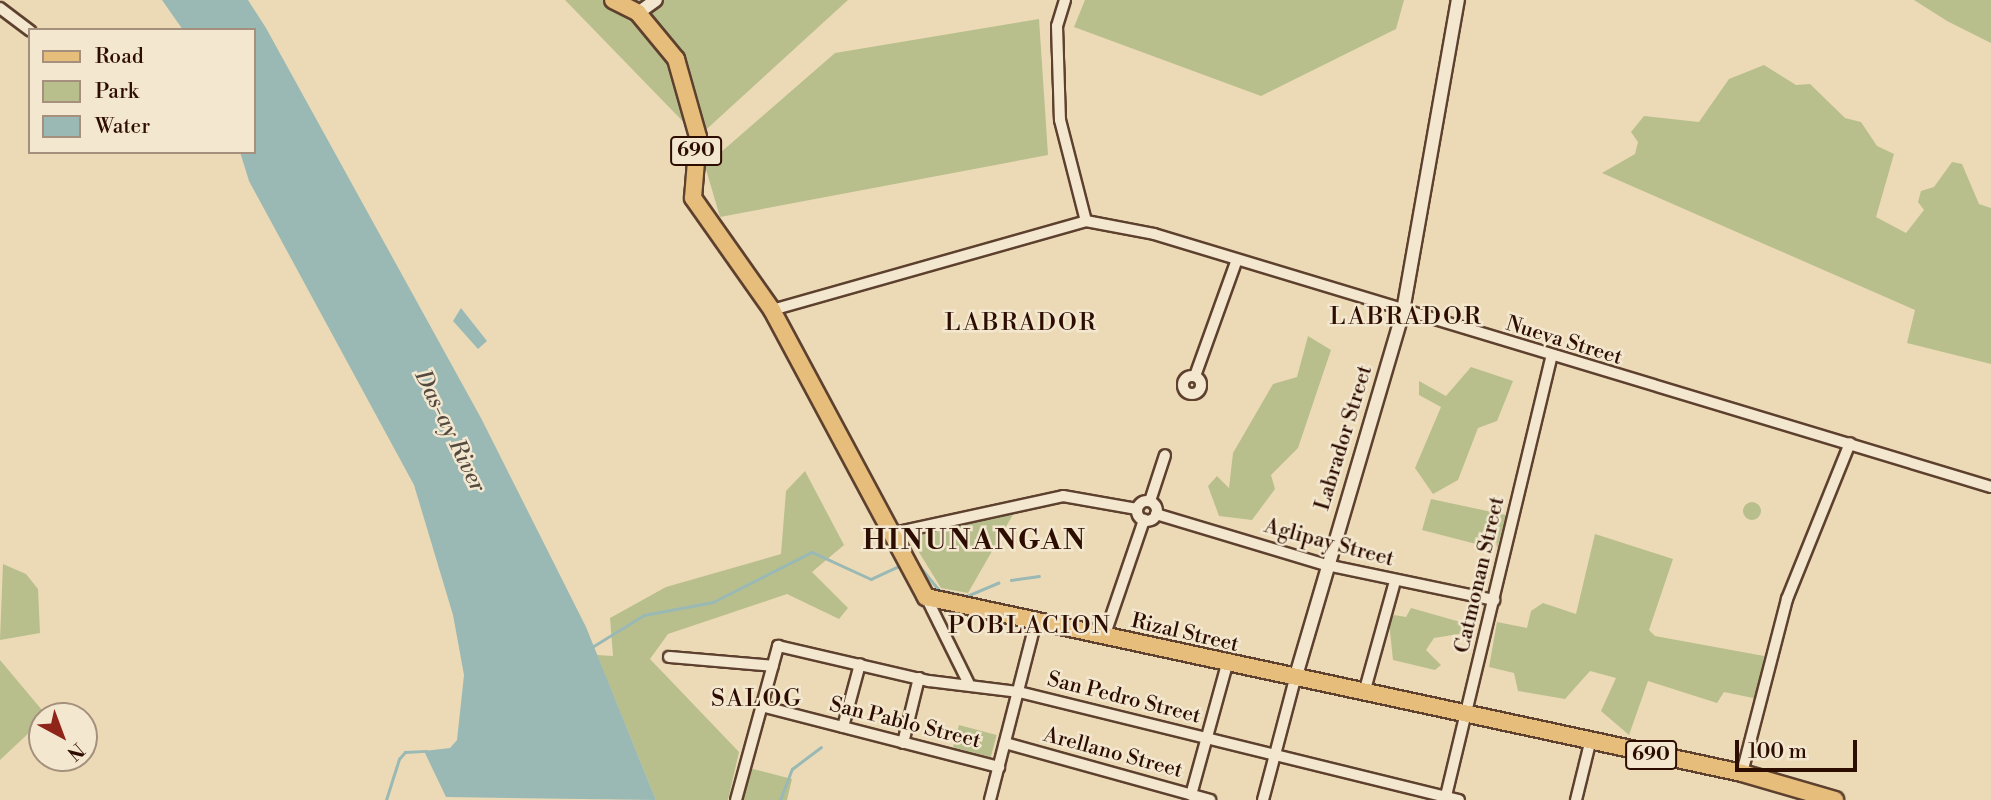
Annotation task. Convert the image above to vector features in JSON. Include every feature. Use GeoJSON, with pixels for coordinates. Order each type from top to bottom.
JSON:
{"type":"FeatureCollection","features":[{"type":"Feature","properties":{"kind":"main road","name":"690"},"geometry":{"type":"LineString","coordinates":[[613,0],[638,13],[676,59],[693,104],[693,198],[772,310],[926,597]]}},
{"type":"Feature","properties":{"kind":"main road","name":"Rizal Street"},"geometry":{"type":"LineString","coordinates":[[926,597],[1466,715]]}},
{"type":"Feature","properties":{"kind":"main road","name":"690"},"geometry":{"type":"LineString","coordinates":[[1466,715],[1742,773],[1835,800]]}},
{"type":"Feature","properties":{"kind":"street"},"geometry":{"type":"LineString","coordinates":[[638,13],[656,0]]}},
{"type":"Feature","properties":{"kind":"street"},"geometry":{"type":"LineString","coordinates":[[772,310],[1086,221],[1060,120],[1057,26],[1065,0]]}},
{"type":"Feature","properties":{"kind":"street","name":"Labrador Street"},"geometry":{"type":"LineString","coordinates":[[1263,800],[1278,753],[1326,565],[1403,311],[1458,0]]}},
{"type":"Feature","properties":{"kind":"street"},"geometry":{"type":"LineString","coordinates":[[0,8],[28,29]]}},
{"type":"Feature","properties":{"kind":"street","name":"Nueva Street"},"geometry":{"type":"LineString","coordinates":[[1086,221],[1154,234],[1236,262],[1551,358],[1850,443],[1991,487]]}},
{"type":"Feature","properties":{"kind":"street"},"geometry":{"type":"LineString","coordinates":[[1195,376],[1236,262]]}},
{"type":"Feature","properties":{"kind":"street","name":"Catmonan Street"},"geometry":{"type":"LineString","coordinates":[[1446,799],[1551,358]]}},
{"type":"Feature","properties":{"kind":"street"},"geometry":{"type":"LineString","coordinates":[[1742,773],[1787,599],[1850,443]]}},
{"type":"Feature","properties":{"kind":"street"},"geometry":{"type":"LineString","coordinates":[[894,533],[1063,496],[1137,509],[1150,501],[1165,455]]}},
{"type":"Feature","properties":{"kind":"street"},"geometry":{"type":"LineString","coordinates":[[1104,637],[1144,520],[1156,514],[1150,501]]}},
{"type":"Feature","properties":{"kind":"street"},"geometry":{"type":"LineString","coordinates":[[1137,509],[1144,520]]}},
{"type":"Feature","properties":{"kind":"street","name":"Aglipay Street"},"geometry":{"type":"LineString","coordinates":[[1156,514],[1326,565],[1494,600]]}},
{"type":"Feature","properties":{"kind":"street"},"geometry":{"type":"LineString","coordinates":[[1364,694],[1395,581]]}},
{"type":"Feature","properties":{"kind":"street"},"geometry":{"type":"LineString","coordinates":[[926,597],[968,682]]}},
{"type":"Feature","properties":{"kind":"street"},"geometry":{"type":"LineString","coordinates":[[990,800],[1036,621]]}},
{"type":"Feature","properties":{"kind":"street","name":"San Pedro Street"},"geometry":{"type":"LineString","coordinates":[[773,666],[778,646],[919,678],[968,682],[1278,753],[1446,799],[1459,800]]}},
{"type":"Feature","properties":{"kind":"street"},"geometry":{"type":"LineString","coordinates":[[669,657],[773,666],[736,800]]}},
{"type":"Feature","properties":{"kind":"street"},"geometry":{"type":"LineString","coordinates":[[844,727],[860,664]]}},
{"type":"Feature","properties":{"kind":"street"},"geometry":{"type":"LineString","coordinates":[[1191,795],[1227,664]]}},
{"type":"Feature","properties":{"kind":"street"},"geometry":{"type":"LineString","coordinates":[[904,743],[919,678]]}},
{"type":"Feature","properties":{"kind":"street","name":"San Pablo Street"},"geometry":{"type":"LineString","coordinates":[[761,706],[999,767]]}},
{"type":"Feature","properties":{"kind":"street","name":"Arellano Street"},"geometry":{"type":"LineString","coordinates":[[1005,743],[1210,800]]}},
{"type":"Feature","properties":{"kind":"street"},"geometry":{"type":"LineString","coordinates":[[1576,800],[1590,743]]}},
{"type":"Feature","properties":{"kind":"green space"},"geometry":{"type":"Polygon","coordinates":[[[565,0],[848,0],[698,137],[565,0]]]}},
{"type":"Feature","properties":{"kind":"green space"},"geometry":{"type":"Polygon","coordinates":[[[1085,0],[1404,0],[1396,29],[1261,96],[1074,27],[1085,0]]]}},
{"type":"Feature","properties":{"kind":"green space"},"geometry":{"type":"Polygon","coordinates":[[[1914,0],[1991,0],[1991,43],[1947,21],[1914,0]]]}},
{"type":"Feature","properties":{"kind":"green space"},"geometry":{"type":"Polygon","coordinates":[[[1039,19],[1048,155],[720,217],[705,166],[835,53],[1039,19]]]}},
{"type":"Feature","properties":{"kind":"green space"},"geometry":{"type":"Polygon","coordinates":[[[1764,65],[1796,85],[1810,84],[1845,118],[1861,122],[1877,146],[1894,154],[1876,217],[1906,233],[1924,210],[1918,202],[1921,191],[1934,187],[1952,162],[1962,164],[1979,204],[1991,208],[1991,364],[1907,343],[1915,310],[1602,173],[1635,154],[1638,142],[1631,132],[1644,116],[1699,122],[1729,79],[1764,65]]]}},
{"type":"Feature","properties":{"kind":"green space"},"geometry":{"type":"Polygon","coordinates":[[[1308,336],[1331,350],[1298,448],[1271,475],[1275,489],[1252,520],[1219,516],[1208,486],[1217,476],[1229,488],[1233,453],[1273,384],[1297,377],[1308,336]]]}},
{"type":"Feature","properties":{"kind":"green space"},"geometry":{"type":"Polygon","coordinates":[[[1471,367],[1513,381],[1497,421],[1478,428],[1458,480],[1433,494],[1415,468],[1441,407],[1419,395],[1419,381],[1446,396],[1471,367]]]}},
{"type":"Feature","properties":{"kind":"green space"},"geometry":{"type":"Polygon","coordinates":[[[805,471],[844,545],[812,572],[848,608],[839,619],[787,594],[668,634],[650,659],[739,752],[728,800],[656,800],[597,655],[613,656],[610,618],[666,587],[781,554],[786,491],[805,471]]]}},
{"type":"Feature","properties":{"kind":"green space"},"geometry":{"type":"Polygon","coordinates":[[[1431,499],[1506,515],[1497,549],[1496,537],[1484,533],[1480,545],[1422,530],[1431,499]]]}},
{"type":"Feature","properties":{"kind":"green space"},"geometry":{"type":"Polygon","coordinates":[[[1752,502],[1758,505],[1761,511],[1758,517],[1752,520],[1746,517],[1743,511],[1746,505],[1752,502]]]}},
{"type":"Feature","properties":{"kind":"green space"},"geometry":{"type":"Polygon","coordinates":[[[1015,511],[968,593],[941,588],[909,536],[1015,511]]]}},
{"type":"Feature","properties":{"kind":"green space"},"geometry":{"type":"Polygon","coordinates":[[[1595,534],[1673,559],[1649,630],[1655,636],[1764,656],[1758,699],[1724,692],[1717,703],[1648,681],[1629,735],[1601,711],[1616,678],[1590,671],[1565,699],[1518,691],[1514,673],[1489,667],[1497,622],[1527,628],[1531,611],[1543,603],[1576,614],[1595,534]]]}},
{"type":"Feature","properties":{"kind":"green space"},"geometry":{"type":"Polygon","coordinates":[[[3,564],[26,574],[38,589],[40,633],[0,640],[3,564]]]}},
{"type":"Feature","properties":{"kind":"green space"},"geometry":{"type":"Polygon","coordinates":[[[1411,608],[1464,623],[1465,633],[1434,638],[1426,650],[1441,665],[1435,670],[1393,660],[1389,622],[1394,615],[1406,617],[1411,608]]]}},
{"type":"Feature","properties":{"kind":"green space"},"geometry":{"type":"Polygon","coordinates":[[[0,660],[35,702],[28,702],[28,734],[0,760],[0,660]]]}},
{"type":"Feature","properties":{"kind":"green space"},"geometry":{"type":"Polygon","coordinates":[[[959,725],[997,735],[991,757],[953,747],[959,725]]]}},
{"type":"Feature","properties":{"kind":"green space"},"geometry":{"type":"Polygon","coordinates":[[[749,768],[792,779],[787,800],[741,800],[749,768]]]}},
{"type":"Feature","properties":{"kind":"water","name":"Das-ay River"},"geometry":{"type":"Polygon","coordinates":[[[162,0],[248,0],[266,28],[481,418],[586,627],[656,800],[446,797],[424,751],[450,748],[457,740],[464,675],[453,615],[414,485],[249,181],[241,154],[256,154],[256,28],[182,28],[162,0]]]}},
{"type":"Feature","properties":{"kind":"water"},"geometry":{"type":"Polygon","coordinates":[[[461,308],[487,341],[478,349],[453,321],[461,308]]]}},
{"type":"Feature","properties":{"kind":"waterway"},"geometry":{"type":"LineString","coordinates":[[592,647],[644,615],[713,602],[812,552],[871,579],[901,565]]}},
{"type":"Feature","properties":{"kind":"waterway"},"geometry":{"type":"LineString","coordinates":[[914,559],[939,590],[967,596],[998,583]]}},
{"type":"Feature","properties":{"kind":"waterway"},"geometry":{"type":"LineString","coordinates":[[1011,580],[1039,576]]}},
{"type":"Feature","properties":{"kind":"waterway"},"geometry":{"type":"LineString","coordinates":[[780,800],[792,769],[821,747]]}},
{"type":"Feature","properties":{"kind":"waterway"},"geometry":{"type":"LineString","coordinates":[[386,800],[399,759],[405,752],[426,751]]}},
{"type":"Feature","properties":{"kind":"district","name":"LABRADOR"},"geometry":{"type":"Point","coordinates":[1406,318]}},
{"type":"Feature","properties":{"kind":"district","name":"LABRADOR"},"geometry":{"type":"Point","coordinates":[1021,324]}},
{"type":"Feature","properties":{"kind":"district","name":"HINUNANGAN"},"geometry":{"type":"Point","coordinates":[975,541]}},
{"type":"Feature","properties":{"kind":"district","name":"POBLACION"},"geometry":{"type":"Point","coordinates":[1030,627]}},
{"type":"Feature","properties":{"kind":"district","name":"SALOG"},"geometry":{"type":"Point","coordinates":[757,700]}}]}
